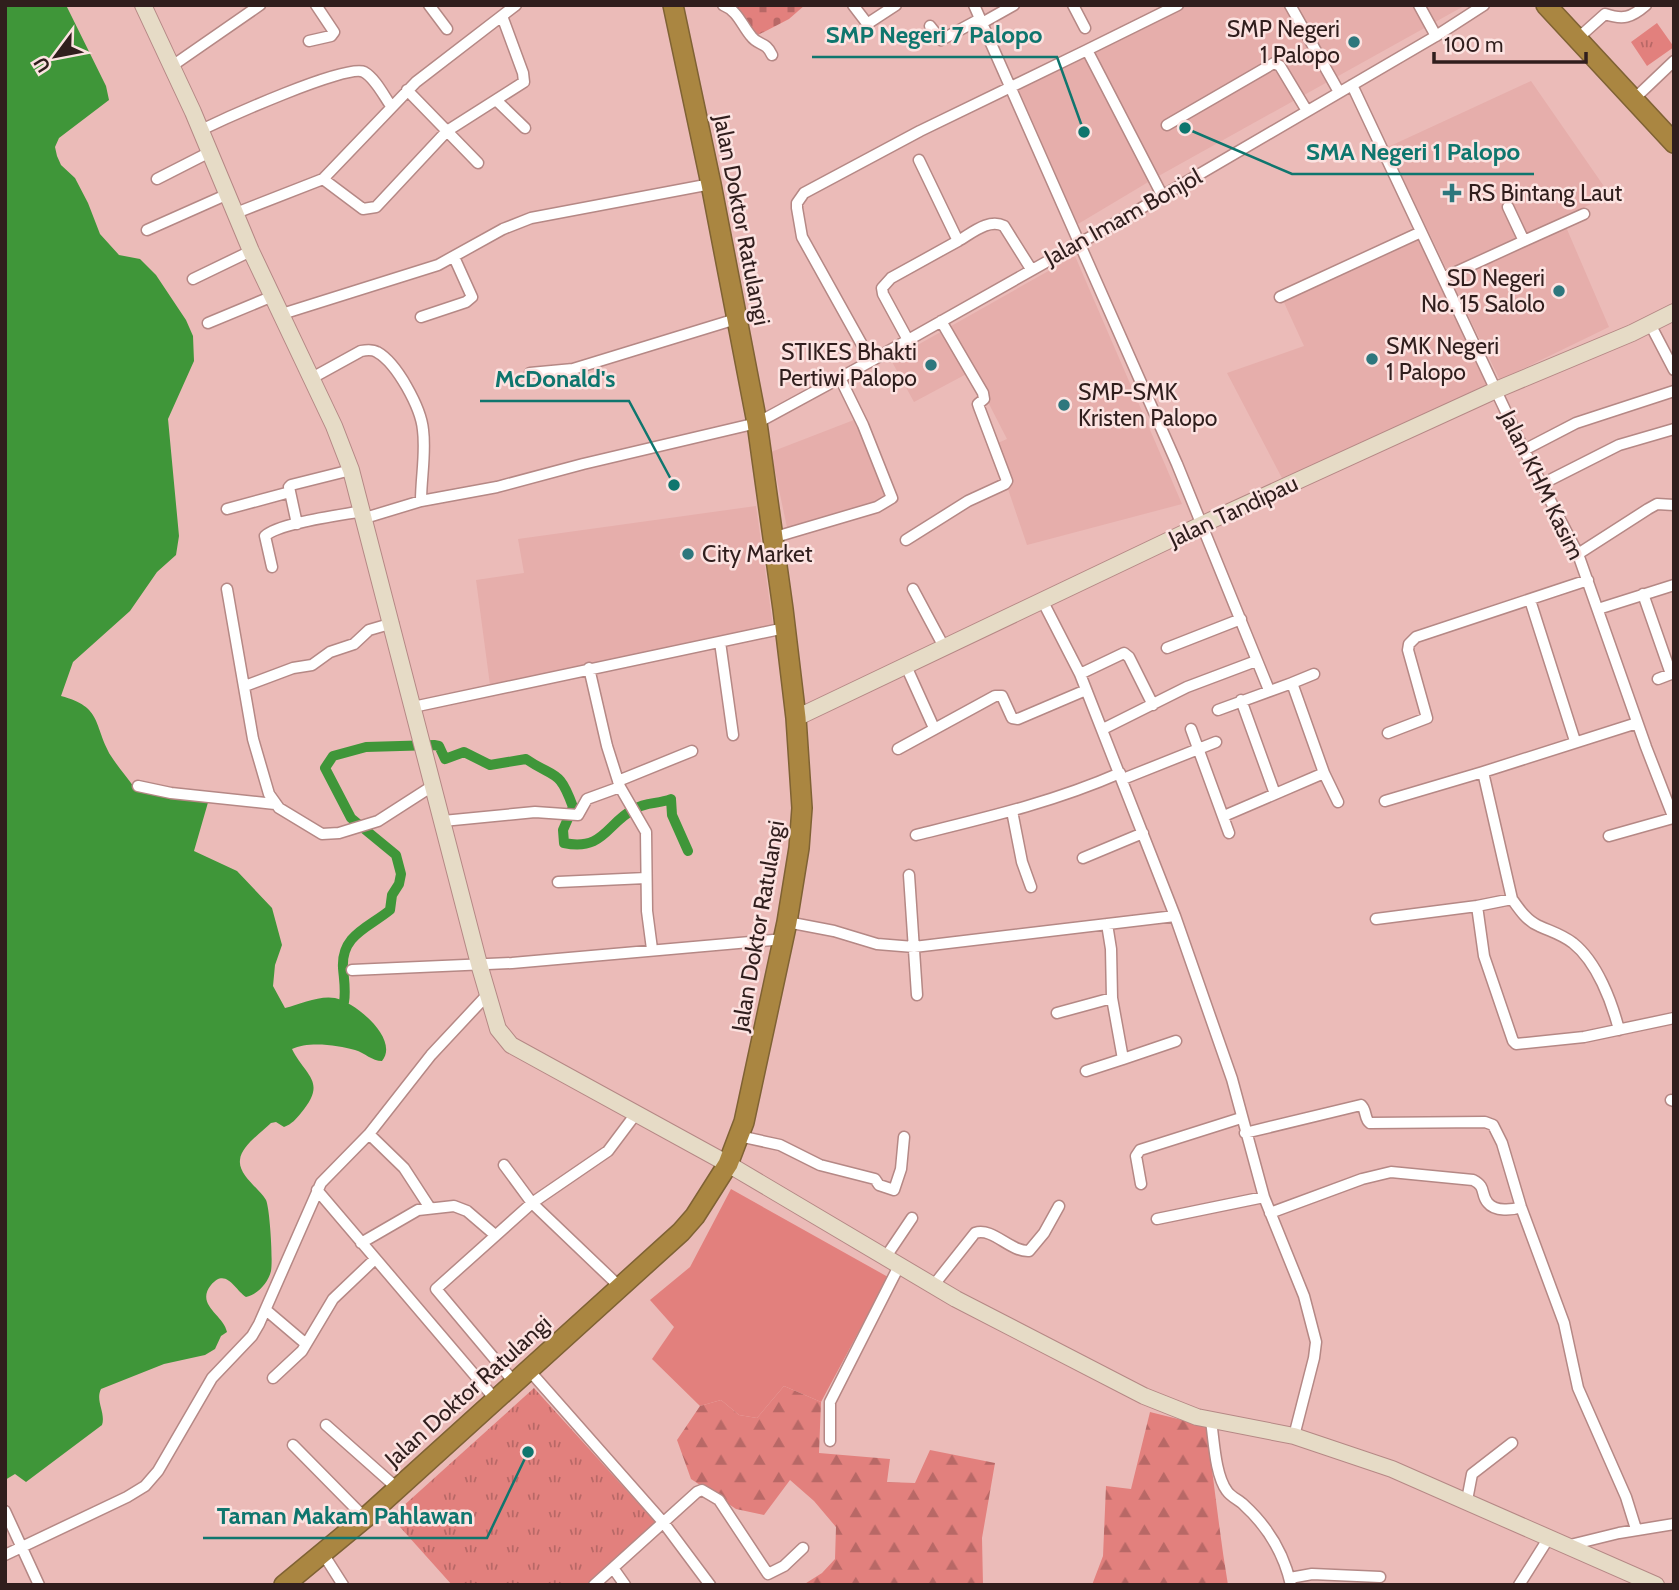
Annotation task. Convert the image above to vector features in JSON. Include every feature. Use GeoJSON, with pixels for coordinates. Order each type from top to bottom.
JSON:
{"type":"FeatureCollection","features":[{"type":"Feature","properties":{"kind":"highway","name":"Jalan Doktor Ratulangi"},"geometry":{"type":"LineString","coordinates":[[284,1585],[365,1518],[681,1232],[695,1216],[728,1164],[751,1098],[786,931],[802,819],[796,718],[757,423],[673,5]]}},
{"type":"Feature","properties":{"kind":"highway"},"geometry":{"type":"LineString","coordinates":[[1546,5],[1674,143]]}},
{"type":"Feature","properties":{"kind":"street"},"geometry":{"type":"LineString","coordinates":[[143,5],[201,130],[251,251],[334,426],[351,470],[393,623],[479,964],[498,1029],[510,1045],[728,1164],[933,1286],[1144,1396],[1185,1414],[1294,1436],[1392,1469],[1656,1585]]}},
{"type":"Feature","properties":{"kind":"street"},"geometry":{"type":"LineString","coordinates":[[172,66],[260,5]]}},
{"type":"Feature","properties":{"kind":"street"},"geometry":{"type":"LineString","coordinates":[[309,41],[331,36],[334,32],[316,5]]}},
{"type":"Feature","properties":{"kind":"street"},"geometry":{"type":"LineString","coordinates":[[429,5],[447,29]]}},
{"type":"Feature","properties":{"kind":"street"},"geometry":{"type":"LineString","coordinates":[[236,213],[323,179],[407,90],[516,5]]}},
{"type":"Feature","properties":{"kind":"street"},"geometry":{"type":"LineString","coordinates":[[723,5],[737,14],[751,37],[764,44],[772,55]]}},
{"type":"Feature","properties":{"kind":"street"},"geometry":{"type":"LineString","coordinates":[[853,5],[866,22],[896,5]]}},
{"type":"Feature","properties":{"kind":"street"},"geometry":{"type":"LineString","coordinates":[[974,5],[1203,524],[1269,690]]}},
{"type":"Feature","properties":{"kind":"street"},"geometry":{"type":"LineString","coordinates":[[930,26],[942,40],[1014,5]]}},
{"type":"Feature","properties":{"kind":"street"},"geometry":{"type":"LineString","coordinates":[[1073,5],[1085,28]]}},
{"type":"Feature","properties":{"kind":"street"},"geometry":{"type":"LineString","coordinates":[[871,361],[802,237],[797,202],[804,193],[920,131],[1087,50],[1154,10],[1178,5]]}},
{"type":"Feature","properties":{"kind":"street"},"geometry":{"type":"LineString","coordinates":[[1290,5],[1339,92]]}},
{"type":"Feature","properties":{"kind":"street"},"geometry":{"type":"LineString","coordinates":[[1419,5],[1436,36]]}},
{"type":"Feature","properties":{"kind":"street","name":"Jalan Imam Bonjol"},"geometry":{"type":"LineString","coordinates":[[272,568],[265,536],[269,532],[297,524],[364,514],[497,487],[757,423],[1162,195],[1436,36],[1484,5]]}},
{"type":"Feature","properties":{"kind":"street"},"geometry":{"type":"LineString","coordinates":[[1577,39],[1603,10],[1621,19],[1629,18],[1646,5]]}},
{"type":"Feature","properties":{"kind":"street"},"geometry":{"type":"LineString","coordinates":[[323,179],[363,209],[376,206],[447,131],[520,85],[524,78],[502,16]]}},
{"type":"Feature","properties":{"kind":"street"},"geometry":{"type":"LineString","coordinates":[[1087,50],[1162,195]]}},
{"type":"Feature","properties":{"kind":"street"},"geometry":{"type":"LineString","coordinates":[[1633,100],[1674,61]]}},
{"type":"Feature","properties":{"kind":"street"},"geometry":{"type":"LineString","coordinates":[[1167,125],[1274,63],[1280,66],[1307,111]]}},
{"type":"Feature","properties":{"kind":"street"},"geometry":{"type":"LineString","coordinates":[[201,130],[320,81],[356,70],[370,76],[391,106]]}},
{"type":"Feature","properties":{"kind":"street","name":"Jalan KHM Kasim"},"geometry":{"type":"LineString","coordinates":[[1352,85],[1524,450],[1578,554],[1637,723],[1674,818]]}},
{"type":"Feature","properties":{"kind":"street"},"geometry":{"type":"LineString","coordinates":[[407,90],[478,163]]}},
{"type":"Feature","properties":{"kind":"street"},"geometry":{"type":"LineString","coordinates":[[496,100],[525,128]]}},
{"type":"Feature","properties":{"kind":"street"},"geometry":{"type":"LineString","coordinates":[[157,179],[210,152]]}},
{"type":"Feature","properties":{"kind":"street"},"geometry":{"type":"LineString","coordinates":[[919,160],[958,241]]}},
{"type":"Feature","properties":{"kind":"street"},"geometry":{"type":"LineString","coordinates":[[282,314],[419,272],[454,257],[503,229],[531,218],[711,184]]}},
{"type":"Feature","properties":{"kind":"street"},"geometry":{"type":"LineString","coordinates":[[147,230],[228,194]]}},
{"type":"Feature","properties":{"kind":"street"},"geometry":{"type":"LineString","coordinates":[[1508,207],[1524,241]]}},
{"type":"Feature","properties":{"kind":"street"},"geometry":{"type":"LineString","coordinates":[[1443,278],[1584,214]]}},
{"type":"Feature","properties":{"kind":"street"},"geometry":{"type":"LineString","coordinates":[[908,340],[883,294],[883,288],[891,278],[992,222],[1004,226],[1031,269]]}},
{"type":"Feature","properties":{"kind":"street"},"geometry":{"type":"LineString","coordinates":[[1280,297],[1421,232]]}},
{"type":"Feature","properties":{"kind":"street"},"geometry":{"type":"LineString","coordinates":[[193,279],[251,251]]}},
{"type":"Feature","properties":{"kind":"street"},"geometry":{"type":"LineString","coordinates":[[421,317],[466,302],[472,297],[454,257]]}},
{"type":"Feature","properties":{"kind":"street"},"geometry":{"type":"LineString","coordinates":[[208,323],[273,296]]}},
{"type":"Feature","properties":{"kind":"street","name":"Jalan Tandipau"},"geometry":{"type":"LineString","coordinates":[[796,718],[1203,524],[1674,312]]}},
{"type":"Feature","properties":{"kind":"street"},"geometry":{"type":"LineString","coordinates":[[530,373],[581,367],[736,319]]}},
{"type":"Feature","properties":{"kind":"street"},"geometry":{"type":"LineString","coordinates":[[906,540],[968,501],[1005,485],[1007,481],[978,404],[984,399],[984,393],[941,321]]}},
{"type":"Feature","properties":{"kind":"street"},"geometry":{"type":"LineString","coordinates":[[1650,324],[1674,370]]}},
{"type":"Feature","properties":{"kind":"street"},"geometry":{"type":"LineString","coordinates":[[312,378],[361,351],[378,353],[387,362],[411,395],[421,415],[424,431],[421,501]]}},
{"type":"Feature","properties":{"kind":"street"},"geometry":{"type":"LineString","coordinates":[[772,538],[877,507],[892,498],[863,425],[840,378]]}},
{"type":"Feature","properties":{"kind":"street"},"geometry":{"type":"LineString","coordinates":[[1524,450],[1576,423],[1674,391]]}},
{"type":"Feature","properties":{"kind":"street"},"geometry":{"type":"LineString","coordinates":[[1542,484],[1619,445],[1674,429]]}},
{"type":"Feature","properties":{"kind":"street"},"geometry":{"type":"LineString","coordinates":[[297,524],[291,485],[351,470]]}},
{"type":"Feature","properties":{"kind":"street"},"geometry":{"type":"LineString","coordinates":[[227,509],[290,492]]}},
{"type":"Feature","properties":{"kind":"street"},"geometry":{"type":"LineString","coordinates":[[1578,554],[1648,509],[1657,505],[1674,505]]}},
{"type":"Feature","properties":{"kind":"street"},"geometry":{"type":"LineString","coordinates":[[1388,733],[1420,723],[1427,718],[1408,650],[1412,640],[1422,634],[1588,580]]}},
{"type":"Feature","properties":{"kind":"street"},"geometry":{"type":"LineString","coordinates":[[1598,609],[1674,585]]}},
{"type":"Feature","properties":{"kind":"street"},"geometry":{"type":"LineString","coordinates":[[227,589],[253,739],[269,794],[275,804]]}},
{"type":"Feature","properties":{"kind":"street"},"geometry":{"type":"LineString","coordinates":[[914,589],[944,647]]}},
{"type":"Feature","properties":{"kind":"street"},"geometry":{"type":"LineString","coordinates":[[1643,594],[1673,674],[1658,679]]}},
{"type":"Feature","properties":{"kind":"street"},"geometry":{"type":"LineString","coordinates":[[1042,600],[1080,674],[1175,916],[1231,1079],[1264,1197],[1304,1296],[1316,1342],[1294,1436]]}},
{"type":"Feature","properties":{"kind":"street"},"geometry":{"type":"LineString","coordinates":[[1530,600],[1575,741]]}},
{"type":"Feature","properties":{"kind":"street"},"geometry":{"type":"LineString","coordinates":[[1167,648],[1241,619]]}},
{"type":"Feature","properties":{"kind":"street"},"geometry":{"type":"LineString","coordinates":[[245,686],[293,668],[312,665],[330,652],[354,645],[369,630],[393,623]]}},
{"type":"Feature","properties":{"kind":"street"},"geometry":{"type":"LineString","coordinates":[[413,707],[785,628]]}},
{"type":"Feature","properties":{"kind":"street"},"geometry":{"type":"LineString","coordinates":[[720,642],[733,735]]}},
{"type":"Feature","properties":{"kind":"street"},"geometry":{"type":"LineString","coordinates":[[1080,674],[1124,653],[1129,657],[1153,705]]}},
{"type":"Feature","properties":{"kind":"street"},"geometry":{"type":"LineString","coordinates":[[1103,729],[1187,687],[1256,661]]}},
{"type":"Feature","properties":{"kind":"street"},"geometry":{"type":"LineString","coordinates":[[906,666],[934,728]]}},
{"type":"Feature","properties":{"kind":"street"},"geometry":{"type":"LineString","coordinates":[[589,668],[619,784],[646,832],[648,921],[652,949]]}},
{"type":"Feature","properties":{"kind":"street"},"geometry":{"type":"LineString","coordinates":[[1218,710],[1314,674]]}},
{"type":"Feature","properties":{"kind":"street"},"geometry":{"type":"LineString","coordinates":[[1292,683],[1324,774],[1338,802]]}},
{"type":"Feature","properties":{"kind":"street"},"geometry":{"type":"LineString","coordinates":[[898,749],[995,696],[1002,696],[1009,713],[1016,720],[1086,690]]}},
{"type":"Feature","properties":{"kind":"street"},"geometry":{"type":"LineString","coordinates":[[1241,700],[1275,794]]}},
{"type":"Feature","properties":{"kind":"street"},"geometry":{"type":"LineString","coordinates":[[1385,801],[1637,723]]}},
{"type":"Feature","properties":{"kind":"street"},"geometry":{"type":"LineString","coordinates":[[1191,729],[1229,833]]}},
{"type":"Feature","properties":{"kind":"street"},"geometry":{"type":"LineString","coordinates":[[916,835],[1071,793],[1216,742]]}},
{"type":"Feature","properties":{"kind":"street"},"geometry":{"type":"LineString","coordinates":[[443,821],[525,813],[578,815],[587,799],[692,751]]}},
{"type":"Feature","properties":{"kind":"street"},"geometry":{"type":"LineString","coordinates":[[1483,772],[1512,899],[1528,919],[1539,926],[1552,929],[1575,945],[1605,989],[1619,1030]]}},
{"type":"Feature","properties":{"kind":"street"},"geometry":{"type":"LineString","coordinates":[[1224,816],[1324,774]]}},
{"type":"Feature","properties":{"kind":"street"},"geometry":{"type":"LineString","coordinates":[[1662,784],[1674,781]]}},
{"type":"Feature","properties":{"kind":"street"},"geometry":{"type":"LineString","coordinates":[[138,786],[275,804],[322,834],[333,834],[373,823],[434,785]]}},
{"type":"Feature","properties":{"kind":"street"},"geometry":{"type":"LineString","coordinates":[[1012,811],[1022,862],[1031,887]]}},
{"type":"Feature","properties":{"kind":"street"},"geometry":{"type":"LineString","coordinates":[[1609,836],[1674,818]]}},
{"type":"Feature","properties":{"kind":"street"},"geometry":{"type":"LineString","coordinates":[[1083,858],[1143,833]]}},
{"type":"Feature","properties":{"kind":"street"},"geometry":{"type":"LineString","coordinates":[[909,875],[917,995]]}},
{"type":"Feature","properties":{"kind":"street"},"geometry":{"type":"LineString","coordinates":[[558,882],[646,878]]}},
{"type":"Feature","properties":{"kind":"street"},"geometry":{"type":"LineString","coordinates":[[1376,919],[1512,899]]}},
{"type":"Feature","properties":{"kind":"street"},"geometry":{"type":"LineString","coordinates":[[1476,906],[1484,957],[1515,1044],[1584,1037],[1674,1018]]}},
{"type":"Feature","properties":{"kind":"street"},"geometry":{"type":"LineString","coordinates":[[352,970],[548,960],[786,931],[834,931],[877,944],[914,947],[1175,916]]}},
{"type":"Feature","properties":{"kind":"street"},"geometry":{"type":"LineString","coordinates":[[1107,924],[1111,949],[1112,998],[1123,1059]]}},
{"type":"Feature","properties":{"kind":"street"},"geometry":{"type":"LineString","coordinates":[[5,1555],[127,1497],[145,1486],[158,1471],[212,1378],[252,1336],[317,1190],[334,1168],[369,1135],[419,1069],[488,994]]}},
{"type":"Feature","properties":{"kind":"street"},"geometry":{"type":"LineString","coordinates":[[1057,1013],[1112,998]]}},
{"type":"Feature","properties":{"kind":"street"},"geometry":{"type":"LineString","coordinates":[[1086,1071],[1176,1041]]}},
{"type":"Feature","properties":{"kind":"street"},"geometry":{"type":"LineString","coordinates":[[1245,1133],[1361,1105],[1370,1123],[1490,1122],[1506,1152],[1521,1207],[1564,1323],[1578,1388],[1626,1497],[1636,1529]]}},
{"type":"Feature","properties":{"kind":"street"},"geometry":{"type":"LineString","coordinates":[[635,1115],[608,1151],[532,1203],[436,1289],[663,1522],[710,1585]]}},
{"type":"Feature","properties":{"kind":"street"},"geometry":{"type":"LineString","coordinates":[[1141,1184],[1136,1156],[1140,1150],[1241,1118]]}},
{"type":"Feature","properties":{"kind":"street"},"geometry":{"type":"LineString","coordinates":[[369,1135],[404,1168],[430,1208]]}},
{"type":"Feature","properties":{"kind":"street"},"geometry":{"type":"LineString","coordinates":[[739,1136],[779,1145],[820,1165],[876,1180],[879,1185],[894,1189],[901,1169],[904,1137]]}},
{"type":"Feature","properties":{"kind":"street"},"geometry":{"type":"LineString","coordinates":[[504,1165],[532,1203],[621,1288]]}},
{"type":"Feature","properties":{"kind":"street"},"geometry":{"type":"LineString","coordinates":[[1270,1213],[1362,1179],[1391,1172],[1473,1180],[1482,1186],[1486,1201],[1492,1207],[1512,1210],[1521,1207]]}},
{"type":"Feature","properties":{"kind":"street"},"geometry":{"type":"LineString","coordinates":[[317,1190],[495,1399]]}},
{"type":"Feature","properties":{"kind":"street"},"geometry":{"type":"LineString","coordinates":[[1157,1219],[1264,1197]]}},
{"type":"Feature","properties":{"kind":"street"},"geometry":{"type":"LineString","coordinates":[[933,1286],[975,1233],[984,1232],[1021,1251],[1028,1251],[1044,1233],[1059,1206]]}},
{"type":"Feature","properties":{"kind":"street"},"geometry":{"type":"LineString","coordinates":[[361,1243],[408,1215],[430,1208],[460,1207],[495,1235]]}},
{"type":"Feature","properties":{"kind":"street"},"geometry":{"type":"LineString","coordinates":[[830,1441],[830,1402],[912,1218]]}},
{"type":"Feature","properties":{"kind":"street"},"geometry":{"type":"LineString","coordinates":[[273,1378],[302,1351],[333,1299],[375,1259]]}},
{"type":"Feature","properties":{"kind":"street"},"geometry":{"type":"LineString","coordinates":[[265,1310],[306,1344]]}},
{"type":"Feature","properties":{"kind":"street"},"geometry":{"type":"LineString","coordinates":[[1211,1421],[1218,1467],[1227,1491],[1244,1504],[1265,1529],[1282,1554],[1291,1582],[1312,1574],[1380,1577]]}},
{"type":"Feature","properties":{"kind":"street"},"geometry":{"type":"LineString","coordinates":[[326,1425],[397,1488]]}},
{"type":"Feature","properties":{"kind":"street"},"geometry":{"type":"LineString","coordinates":[[1466,1500],[1472,1474],[1512,1443]]}},
{"type":"Feature","properties":{"kind":"street"},"geometry":{"type":"LineString","coordinates":[[293,1445],[365,1518]]}},
{"type":"Feature","properties":{"kind":"street"},"geometry":{"type":"LineString","coordinates":[[594,1585],[702,1490],[719,1500],[768,1574],[784,1566],[803,1548]]}},
{"type":"Feature","properties":{"kind":"street"},"geometry":{"type":"LineString","coordinates":[[5,1511],[40,1585]]}},
{"type":"Feature","properties":{"kind":"street"},"geometry":{"type":"LineString","coordinates":[[1566,1546],[1636,1529],[1674,1524]]}},
{"type":"Feature","properties":{"kind":"street"},"geometry":{"type":"LineString","coordinates":[[1519,1585],[1548,1539]]}},
{"type":"Feature","properties":{"kind":"street"},"geometry":{"type":"LineString","coordinates":[[322,1552],[343,1585]]}},
{"type":"Feature","properties":{"kind":"street"},"geometry":{"type":"LineString","coordinates":[[613,1568],[625,1585]]}},
{"type":"Feature","properties":{"kind":"shaded area"},"geometry":{"type":"Polygon","coordinates":[[[5,5],[66,5],[106,86],[109,100],[59,138],[55,147],[57,156],[61,165],[75,178],[100,234],[119,255],[140,259],[156,275],[186,320],[193,336],[194,361],[168,419],[179,536],[176,555],[157,572],[130,611],[73,662],[61,696],[74,700],[91,712],[111,756],[134,787],[209,799],[194,851],[237,871],[272,908],[282,945],[275,965],[273,986],[285,1008],[323,998],[344,1001],[373,1023],[385,1042],[386,1052],[382,1061],[355,1050],[332,1045],[314,1044],[292,1049],[312,1079],[313,1093],[309,1102],[287,1126],[271,1123],[248,1145],[240,1160],[242,1171],[266,1200],[272,1257],[268,1280],[258,1291],[246,1297],[226,1279],[216,1280],[206,1298],[227,1332],[221,1336],[215,1349],[205,1355],[164,1364],[101,1389],[99,1398],[102,1425],[26,1482],[15,1474],[5,1480],[5,5]]]}},
{"type":"Feature","properties":{"kind":"shaded area"},"geometry":{"type":"Polygon","coordinates":[[[1183,5],[1464,6],[1155,178],[1078,224],[1016,86],[1183,5]]]}},
{"type":"Feature","properties":{"kind":"shaded area"},"geometry":{"type":"Polygon","coordinates":[[[1531,81],[1610,195],[1448,272],[1388,147],[1531,81]]]}},
{"type":"Feature","properties":{"kind":"shaded area"},"geometry":{"type":"Polygon","coordinates":[[[1566,227],[1609,327],[1500,380],[1451,281],[1566,227]]]}},
{"type":"Feature","properties":{"kind":"shaded area","name":"SMK Negeri 1 Palopo"},"geometry":{"type":"Polygon","coordinates":[[[1419,236],[1490,383],[1283,480],[1227,373],[1304,346],[1281,296],[1419,236]]]}},
{"type":"Feature","properties":{"kind":"shaded area","name":"SMP-SMK Kristen Palopo"},"geometry":{"type":"Polygon","coordinates":[[[1075,256],[1182,504],[1027,545],[993,445],[1007,439],[972,371],[914,402],[891,360],[1075,256]]]}},
{"type":"Feature","properties":{"kind":"shaded area"},"geometry":{"type":"Polygon","coordinates":[[[859,418],[892,501],[788,532],[771,452],[859,418]]]}},
{"type":"Feature","properties":{"kind":"shaded area"},"geometry":{"type":"Polygon","coordinates":[[[756,506],[773,626],[490,685],[476,580],[524,573],[518,539],[756,506]]]}},
{"type":"Feature","properties":{"kind":"green space"},"geometry":{"type":"Polygon","coordinates":[[[736,5],[805,5],[789,19],[754,37],[736,5]]]}},
{"type":"Feature","properties":{"kind":"green space"},"geometry":{"type":"Polygon","coordinates":[[[1657,23],[1674,47],[1647,66],[1631,42],[1657,23]]]}},
{"type":"Feature","properties":{"kind":"green space"},"geometry":{"type":"Polygon","coordinates":[[[731,1189],[888,1277],[821,1402],[784,1386],[757,1418],[739,1415],[721,1400],[700,1406],[652,1359],[674,1327],[650,1300],[690,1267],[731,1189]]]}},
{"type":"Feature","properties":{"kind":"green space"},"geometry":{"type":"Polygon","coordinates":[[[784,1386],[821,1402],[819,1453],[890,1459],[887,1482],[915,1483],[930,1450],[995,1463],[982,1538],[983,1585],[803,1585],[822,1573],[835,1559],[836,1527],[814,1501],[790,1480],[764,1515],[736,1509],[691,1479],[677,1440],[700,1406],[721,1400],[739,1415],[757,1418],[784,1386]]]}},
{"type":"Feature","properties":{"kind":"green space"},"geometry":{"type":"Polygon","coordinates":[[[534,1388],[658,1525],[592,1585],[452,1585],[391,1517],[534,1388]]]}},
{"type":"Feature","properties":{"kind":"green space"},"geometry":{"type":"Polygon","coordinates":[[[1150,1412],[1206,1426],[1228,1585],[1092,1585],[1103,1556],[1106,1486],[1131,1489],[1150,1412]]]}},
{"type":"Feature","properties":{"kind":"waterway"},"geometry":{"type":"LineString","coordinates":[[344,1002],[343,968],[346,948],[358,933],[390,910],[392,895],[399,884],[401,874],[396,855],[351,818],[325,768],[333,756],[366,747],[434,745],[439,746],[445,759],[464,752],[490,765],[526,759],[555,776],[564,786],[573,807],[563,830],[564,843],[588,843],[596,840],[634,809],[671,799],[672,815],[688,851]]}},
{"type":"Feature","properties":{"kind":"place","name":"SMP Negeri 1 Palopo"},"geometry":{"type":"Point","coordinates":[1354,42]}},
{"type":"Feature","properties":{"kind":"place","name":"SMA Negeri 1 Palopo"},"geometry":{"type":"Point","coordinates":[1185,128]}},
{"type":"Feature","properties":{"kind":"place","name":"SMP Negeri 7 Palopo"},"geometry":{"type":"Point","coordinates":[1084,132]}},
{"type":"Feature","properties":{"kind":"place","name":"RS Bintang Laut"},"geometry":{"type":"Point","coordinates":[1452,193]}},
{"type":"Feature","properties":{"kind":"place","name":"SD Negeri No. 15 Salolo"},"geometry":{"type":"Point","coordinates":[1559,291]}},
{"type":"Feature","properties":{"kind":"place","name":"SMK Negeri 1 Palopo"},"geometry":{"type":"Point","coordinates":[1372,359]}},
{"type":"Feature","properties":{"kind":"place","name":"STIKES Bhakti Pertiwi Palopo"},"geometry":{"type":"Point","coordinates":[931,365]}},
{"type":"Feature","properties":{"kind":"place","name":"SMP-SMK Kristen Palopo"},"geometry":{"type":"Point","coordinates":[1064,405]}},
{"type":"Feature","properties":{"kind":"place","name":"McDonald's"},"geometry":{"type":"Point","coordinates":[674,485]}},
{"type":"Feature","properties":{"kind":"place","name":"City Market"},"geometry":{"type":"Point","coordinates":[688,554]}},
{"type":"Feature","properties":{"kind":"place","name":"Taman Makam Pahlawan"},"geometry":{"type":"Point","coordinates":[528,1452]}}]}
